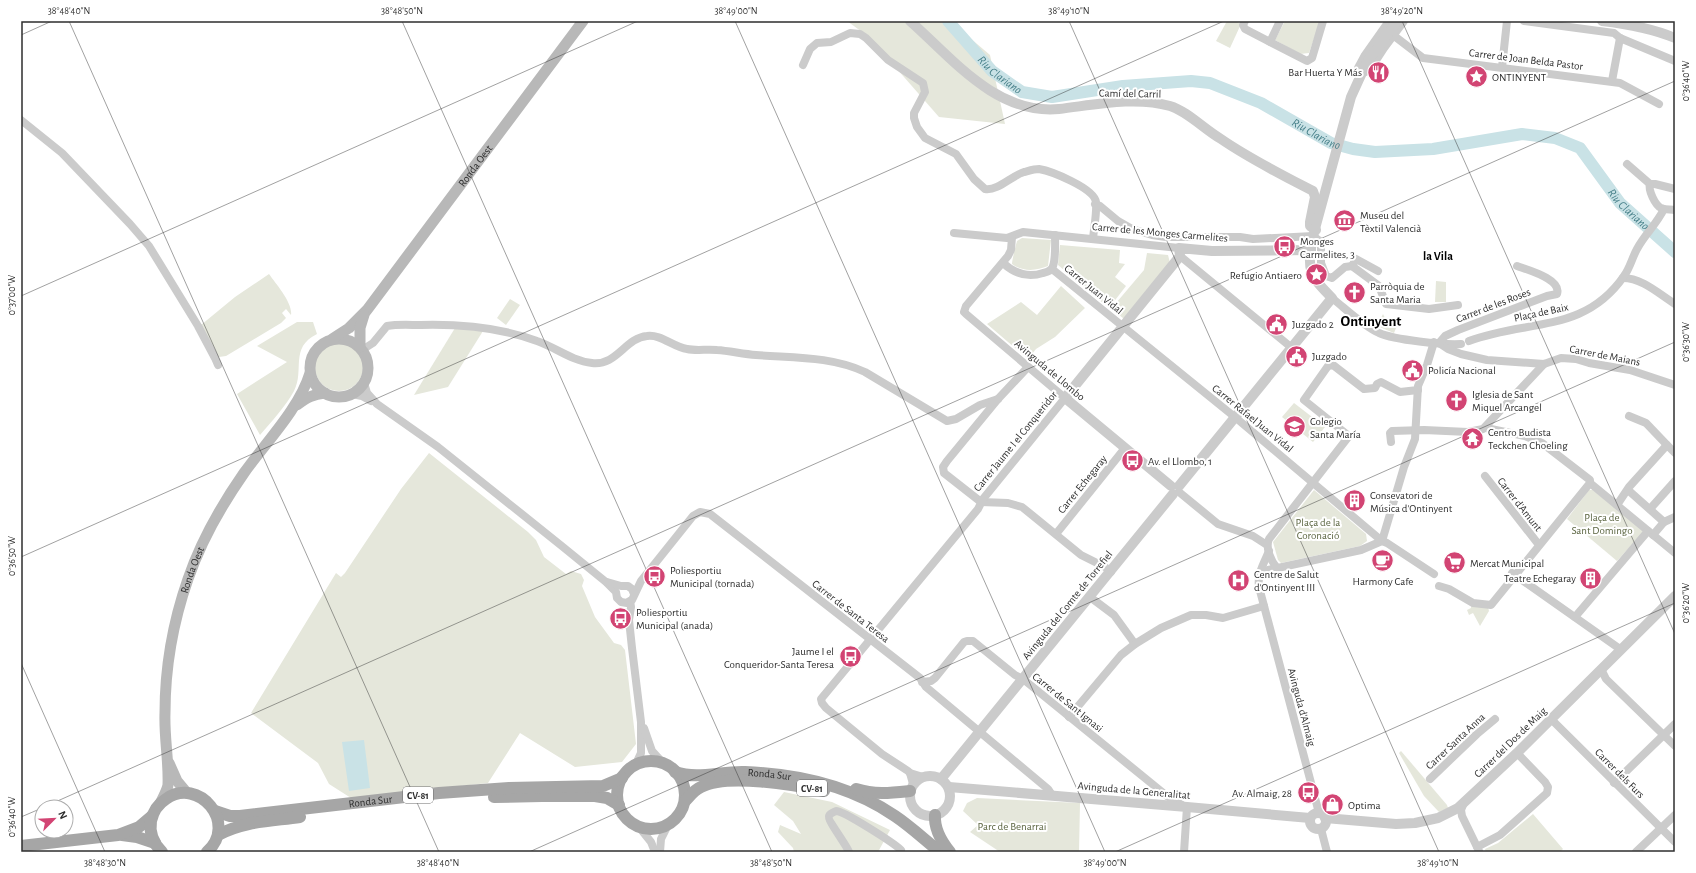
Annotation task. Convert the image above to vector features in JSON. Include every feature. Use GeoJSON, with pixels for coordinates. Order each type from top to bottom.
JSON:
{"type":"FeatureCollection","features":[{"type":"Feature","properties":{"kind":"main road","name":"Ronda Oest"},"geometry":{"type":"LineString","coordinates":[[332,339],[353,324],[367,310],[584,21]]}},
{"type":"Feature","properties":{"kind":"main road","name":"Ronda Oest"},"geometry":{"type":"LineString","coordinates":[[361,349],[361,322],[367,310]]}},
{"type":"Feature","properties":{"kind":"main road"},"geometry":{"type":"LineString","coordinates":[[342,338],[352,341],[361,349],[366,356],[368,370],[364,383],[352,394],[338,397],[325,393],[318,388],[310,373],[310,365],[315,351],[320,345],[332,339],[342,338]]}},
{"type":"Feature","properties":{"kind":"main road","name":"Ronda Oest"},"geometry":{"type":"LineString","coordinates":[[161,802],[168,786],[164,714],[169,656],[179,608],[190,572],[207,533],[229,494],[294,408],[305,388],[310,373]]}},
{"type":"Feature","properties":{"kind":"main road","name":"Ronda Oest"},"geometry":{"type":"LineString","coordinates":[[294,408],[308,397],[325,393]]}},
{"type":"Feature","properties":{"kind":"main road","name":"Ronda Oest"},"geometry":{"type":"LineString","coordinates":[[167,758],[177,781],[187,793]]}},
{"type":"Feature","properties":{"kind":"main road"},"geometry":{"type":"LineString","coordinates":[[635,766],[648,762],[662,764]]}},
{"type":"Feature","properties":{"kind":"main road","name":"CV-81"},"geometry":{"type":"LineString","coordinates":[[662,764],[675,772]]}},
{"type":"Feature","properties":{"kind":"main road","name":"CV-81"},"geometry":{"type":"LineString","coordinates":[[622,778],[635,766]]}},
{"type":"Feature","properties":{"kind":"main road"},"geometry":{"type":"LineString","coordinates":[[675,772],[683,786],[685,802]]}},
{"type":"Feature","properties":{"kind":"main road","name":"Ronda Sur"},"geometry":{"type":"LineString","coordinates":[[675,772],[689,776],[745,772],[804,778],[835,786],[864,798],[894,816],[940,852]]}},
{"type":"Feature","properties":{"kind":"main road"},"geometry":{"type":"LineString","coordinates":[[619,805],[619,787],[622,778]]}},
{"type":"Feature","properties":{"kind":"main road","name":"Ronda Sur"},"geometry":{"type":"LineString","coordinates":[[215,811],[230,816],[240,816],[439,793],[509,788],[603,786],[622,778]]}},
{"type":"Feature","properties":{"kind":"main road"},"geometry":{"type":"LineString","coordinates":[[804,778],[838,784],[869,793],[885,794],[912,787]]}},
{"type":"Feature","properties":{"kind":"main road","name":"Ronda Sur"},"geometry":{"type":"LineString","coordinates":[[685,802],[701,787],[721,782],[772,783],[801,786],[825,791],[846,798],[879,814],[894,824],[928,852]]}},
{"type":"Feature","properties":{"kind":"main road"},"geometry":{"type":"LineString","coordinates":[[21,846],[118,835],[139,828],[152,816],[161,802],[169,797],[187,793]]}},
{"type":"Feature","properties":{"kind":"main road","name":"CV-81"},"geometry":{"type":"LineString","coordinates":[[187,793],[198,796],[207,802],[215,811]]}},
{"type":"Feature","properties":{"kind":"main road","name":"Ronda Sur"},"geometry":{"type":"LineString","coordinates":[[218,835],[230,828],[242,825],[442,800],[515,796],[586,796],[602,797],[619,805]]}},
{"type":"Feature","properties":{"kind":"main road","name":"CV-81"},"geometry":{"type":"LineString","coordinates":[[668,825],[679,815],[685,802]]}},
{"type":"Feature","properties":{"kind":"main road","name":"CV-81"},"geometry":{"type":"LineString","coordinates":[[619,805],[627,818],[639,827]]}},
{"type":"Feature","properties":{"kind":"main road"},"geometry":{"type":"LineString","coordinates":[[207,852],[212,847],[218,835],[219,823],[215,811]]}},
{"type":"Feature","properties":{"kind":"main road"},"geometry":{"type":"LineString","coordinates":[[935,815],[934,823],[937,831],[950,852]]}},
{"type":"Feature","properties":{"kind":"main road"},"geometry":{"type":"LineString","coordinates":[[152,816],[151,834],[158,848]]}},
{"type":"Feature","properties":{"kind":"main road"},"geometry":{"type":"LineString","coordinates":[[639,827],[654,829],[668,825]]}},
{"type":"Feature","properties":{"kind":"main road"},"geometry":{"type":"LineString","coordinates":[[118,835],[138,837],[158,848]]}},
{"type":"Feature","properties":{"kind":"street","name":"Camí del Carril"},"geometry":{"type":"LineString","coordinates":[[910,21],[974,80],[999,95],[1023,105],[1045,109],[1058,109],[1092,104],[1124,102],[1162,104],[1178,110],[1230,146],[1313,191],[1315,197],[1310,226],[1315,233]]}},
{"type":"Feature","properties":{"kind":"street"},"geometry":{"type":"LineString","coordinates":[[1270,42],[1280,21]]}},
{"type":"Feature","properties":{"kind":"street"},"geometry":{"type":"LineString","coordinates":[[1244,23],[1245,29],[1307,61],[1312,58],[1323,21]]}},
{"type":"Feature","properties":{"kind":"street"},"geometry":{"type":"LineString","coordinates":[[1359,76],[1371,68],[1394,35],[1396,21]]}},
{"type":"Feature","properties":{"kind":"street"},"geometry":{"type":"LineString","coordinates":[[1396,21],[1366,64],[1359,76],[1351,97],[1315,233],[1311,250],[1310,268],[1312,276],[1332,298],[1378,332],[1393,338],[1461,344]]}},
{"type":"Feature","properties":{"kind":"street"},"geometry":{"type":"LineString","coordinates":[[1502,67],[1508,21]]}},
{"type":"Feature","properties":{"kind":"street"},"geometry":{"type":"LineString","coordinates":[[1524,21],[1614,33],[1620,38],[1675,61]]}},
{"type":"Feature","properties":{"kind":"street"},"geometry":{"type":"LineString","coordinates":[[1602,21],[1634,23],[1675,38]]}},
{"type":"Feature","properties":{"kind":"street","name":"Carrer de les Monges Carmelites"},"geometry":{"type":"LineString","coordinates":[[803,65],[810,50],[817,43],[831,42],[850,33],[860,34],[888,60],[923,83],[925,92],[914,115],[917,127],[926,138],[960,157],[980,185],[985,189],[992,189],[1015,175],[1039,169],[1065,178],[1078,185],[1091,194],[1096,202],[1095,204],[1100,206],[1118,221],[1132,229],[1152,235],[1166,238],[1240,237],[1253,239],[1315,233]]}},
{"type":"Feature","properties":{"kind":"street","name":"Carrer de Joan Belda Pastor"},"geometry":{"type":"LineString","coordinates":[[1394,35],[1423,58],[1612,81],[1620,83],[1658,104]]}},
{"type":"Feature","properties":{"kind":"street"},"geometry":{"type":"LineString","coordinates":[[1612,81],[1620,38]]}},
{"type":"Feature","properties":{"kind":"street"},"geometry":{"type":"LineString","coordinates":[[21,120],[62,153],[149,246],[198,326],[218,365]]}},
{"type":"Feature","properties":{"kind":"street"},"geometry":{"type":"LineString","coordinates":[[1627,164],[1650,184],[1675,189]]}},
{"type":"Feature","properties":{"kind":"street"},"geometry":{"type":"LineString","coordinates":[[1650,184],[1649,188],[1663,212],[1675,210]]}},
{"type":"Feature","properties":{"kind":"street"},"geometry":{"type":"LineString","coordinates":[[1093,239],[1095,204]]}},
{"type":"Feature","properties":{"kind":"street","name":"Plaça de Baix"},"geometry":{"type":"LineString","coordinates":[[1469,341],[1494,332],[1555,322],[1579,315],[1590,309],[1604,298],[1623,278],[1636,250],[1658,222],[1663,212]]}},
{"type":"Feature","properties":{"kind":"street","name":"Carrer de les Monges Carmelites"},"geometry":{"type":"LineString","coordinates":[[954,233],[1007,238],[1012,237],[1018,232],[1023,232],[1093,239],[1180,252],[1311,250]]}},
{"type":"Feature","properties":{"kind":"street"},"geometry":{"type":"LineString","coordinates":[[1315,233],[1321,242],[1321,263],[1326,276],[1332,278],[1346,267],[1352,266],[1380,288],[1388,304],[1429,309],[1458,305]]}},
{"type":"Feature","properties":{"kind":"street"},"geometry":{"type":"LineString","coordinates":[[1003,263],[1014,271],[1028,275],[1040,274],[1052,269],[1054,264],[1055,235]]}},
{"type":"Feature","properties":{"kind":"street","name":"Avinguda de Llombo"},"geometry":{"type":"LineString","coordinates":[[1012,237],[1011,250],[1003,263],[966,306],[964,312],[1065,398],[1176,489]]}},
{"type":"Feature","properties":{"kind":"street"},"geometry":{"type":"LineString","coordinates":[[1180,252],[1292,348]]}},
{"type":"Feature","properties":{"kind":"street","name":"Carrer Jaume I el Conqueridor"},"geometry":{"type":"LineString","coordinates":[[910,773],[882,754],[822,703],[821,698],[978,509],[981,502],[1123,327],[1180,252]]}},
{"type":"Feature","properties":{"kind":"street"},"geometry":{"type":"LineString","coordinates":[[1352,266],[1356,259],[1380,269],[1373,282]]}},
{"type":"Feature","properties":{"kind":"street","name":"Carrer de les Roses"},"geometry":{"type":"LineString","coordinates":[[1436,342],[1458,330],[1558,293],[1558,289],[1553,281],[1517,266]]}},
{"type":"Feature","properties":{"kind":"street","name":"Carrer Juan Vidal"},"geometry":{"type":"LineString","coordinates":[[1052,269],[1123,327]]}},
{"type":"Feature","properties":{"kind":"street"},"geometry":{"type":"LineString","coordinates":[[1623,278],[1632,278],[1639,281],[1675,304]]}},
{"type":"Feature","properties":{"kind":"street","name":"Avinguda del Comte de Torrefiel"},"geometry":{"type":"LineString","coordinates":[[941,775],[980,732],[1332,298]]}},
{"type":"Feature","properties":{"kind":"street"},"geometry":{"type":"LineString","coordinates":[[361,349],[373,343],[387,326],[455,325],[490,329],[530,338],[542,342],[571,357],[595,364],[612,359],[634,340],[651,336],[682,349],[717,350],[753,355],[790,356],[851,366],[865,372],[947,421],[956,419],[980,405],[998,399]]}},
{"type":"Feature","properties":{"kind":"street","name":"Carrer Rafael Juan Vidal"},"geometry":{"type":"LineString","coordinates":[[1123,327],[1236,418],[1382,541],[1388,543],[1434,574]]}},
{"type":"Feature","properties":{"kind":"street"},"geometry":{"type":"LineString","coordinates":[[1260,573],[1361,550],[1382,541],[1414,439],[1416,430],[1418,390],[1436,342]]}},
{"type":"Feature","properties":{"kind":"street","name":"Carrer de Maians"},"geometry":{"type":"LineString","coordinates":[[1436,342],[1461,354],[1487,360],[1544,364],[1561,358],[1576,359],[1589,364],[1630,370],[1675,385]]}},
{"type":"Feature","properties":{"kind":"street"},"geometry":{"type":"LineString","coordinates":[[1260,573],[1268,548],[1270,536],[1349,436],[1306,402],[1305,398],[1330,364],[1364,389],[1375,388],[1377,384],[1381,382],[1400,392],[1418,390]]}},
{"type":"Feature","properties":{"kind":"street"},"geometry":{"type":"LineString","coordinates":[[1486,428],[1544,364]]}},
{"type":"Feature","properties":{"kind":"street"},"geometry":{"type":"LineString","coordinates":[[1028,367],[998,399],[943,466],[944,473],[948,478],[981,502],[1018,505],[1081,555],[1105,567],[1111,572]]}},
{"type":"Feature","properties":{"kind":"street"},"geometry":{"type":"LineString","coordinates":[[364,383],[367,393],[377,404]]}},
{"type":"Feature","properties":{"kind":"street"},"geometry":{"type":"LineString","coordinates":[[352,394],[362,396],[377,404],[438,447],[606,582],[622,588],[632,589],[629,600],[619,601],[622,588]]}},
{"type":"Feature","properties":{"kind":"street"},"geometry":{"type":"LineString","coordinates":[[1629,416],[1646,423],[1675,453]]}},
{"type":"Feature","properties":{"kind":"street"},"geometry":{"type":"LineString","coordinates":[[1391,442],[1390,433],[1392,431],[1416,430],[1468,432],[1486,428],[1525,436],[1544,444],[1590,480],[1590,483],[1675,553]]}},
{"type":"Feature","properties":{"kind":"street"},"geometry":{"type":"LineString","coordinates":[[1616,505],[1667,445]]}},
{"type":"Feature","properties":{"kind":"street","name":"Carrer Echegaray"},"geometry":{"type":"LineString","coordinates":[[1056,534],[1125,448]]}},
{"type":"Feature","properties":{"kind":"street","name":"Carrer d'Amunt"},"geometry":{"type":"LineString","coordinates":[[1485,476],[1538,545]]}},
{"type":"Feature","properties":{"kind":"street"},"geometry":{"type":"LineString","coordinates":[[1650,509],[1675,481]]}},
{"type":"Feature","properties":{"kind":"street"},"geometry":{"type":"LineString","coordinates":[[1439,586],[1449,589],[1473,603],[1491,605],[1514,574],[1590,483]]}},
{"type":"Feature","properties":{"kind":"street"},"geometry":{"type":"LineString","coordinates":[[1176,489],[1218,524],[1253,536],[1268,548],[1272,561],[1277,568]]}},
{"type":"Feature","properties":{"kind":"street"},"geometry":{"type":"LineString","coordinates":[[1628,490],[1664,522]]}},
{"type":"Feature","properties":{"kind":"street","name":"Carrer de Santa Teresa"},"geometry":{"type":"LineString","coordinates":[[635,766],[641,753],[641,722],[629,620],[631,607],[629,600],[641,581],[693,516],[697,512],[704,511],[710,514],[922,682],[926,687],[1048,789],[1052,795]]}},
{"type":"Feature","properties":{"kind":"street"},"geometry":{"type":"LineString","coordinates":[[1575,617],[1614,571],[1651,533],[1664,522],[1675,517]]}},
{"type":"Feature","properties":{"kind":"street"},"geometry":{"type":"LineString","coordinates":[[1368,529],[1372,537],[1371,546]]}},
{"type":"Feature","properties":{"kind":"street","name":"Avinguda d'Almaig"},"geometry":{"type":"LineString","coordinates":[[1260,573],[1258,582],[1318,816]]}},
{"type":"Feature","properties":{"kind":"street"},"geometry":{"type":"LineString","coordinates":[[1514,574],[1620,649]]}},
{"type":"Feature","properties":{"kind":"street"},"geometry":{"type":"LineString","coordinates":[[622,588],[641,581]]}},
{"type":"Feature","properties":{"kind":"street","name":"Carrer del Dos de Maig"},"geometry":{"type":"LineString","coordinates":[[1318,816],[1406,824],[1425,822],[1457,814],[1463,805],[1675,596]]}},
{"type":"Feature","properties":{"kind":"street"},"geometry":{"type":"LineString","coordinates":[[1090,597],[1114,615],[1134,644]]}},
{"type":"Feature","properties":{"kind":"street"},"geometry":{"type":"LineString","coordinates":[[1069,717],[1121,655],[1134,644],[1160,628],[1187,616],[1206,615],[1223,618],[1264,606]]}},
{"type":"Feature","properties":{"kind":"street","name":"Carrer de Sant Ignasi"},"geometry":{"type":"LineString","coordinates":[[922,682],[931,681],[935,678],[968,641],[973,641],[1015,675],[1023,679],[1167,796],[1186,806]]}},
{"type":"Feature","properties":{"kind":"street"},"geometry":{"type":"LineString","coordinates":[[1601,669],[1606,679],[1675,746]]}},
{"type":"Feature","properties":{"kind":"street","name":"Carrer Santa Anna"},"geometry":{"type":"LineString","coordinates":[[1430,780],[1476,734],[1495,719]]}},
{"type":"Feature","properties":{"kind":"street","name":"Carrer dels Furs"},"geometry":{"type":"LineString","coordinates":[[1551,719],[1675,842]]}},
{"type":"Feature","properties":{"kind":"street","name":"Carrer de Santa Teresa"},"geometry":{"type":"LineString","coordinates":[[641,722],[652,751],[662,764]]}},
{"type":"Feature","properties":{"kind":"street"},"geometry":{"type":"LineString","coordinates":[[1614,783],[1675,724]]}},
{"type":"Feature","properties":{"kind":"street"},"geometry":{"type":"LineString","coordinates":[[1457,814],[1478,850],[1497,838],[1545,796],[1548,791],[1547,785],[1517,753]]}},
{"type":"Feature","properties":{"kind":"street"},"geometry":{"type":"LineString","coordinates":[[910,773],[923,777],[941,775],[952,790],[948,806],[940,813],[935,815],[928,816],[916,810],[912,805],[910,773]]}},
{"type":"Feature","properties":{"kind":"street"},"geometry":{"type":"LineString","coordinates":[[912,787],[923,777]]}},
{"type":"Feature","properties":{"kind":"street","name":"Avinguda de la Generalitat"},"geometry":{"type":"LineString","coordinates":[[952,790],[1052,795],[1318,816]]}},
{"type":"Feature","properties":{"kind":"street"},"geometry":{"type":"LineString","coordinates":[[1184,852],[1186,806]]}},
{"type":"Feature","properties":{"kind":"street"},"geometry":{"type":"LineString","coordinates":[[849,852],[842,838],[829,821],[828,817],[830,814],[836,811],[846,814],[888,839],[901,850]]}},
{"type":"Feature","properties":{"kind":"street"},"geometry":{"type":"LineString","coordinates":[[1636,852],[1675,815]]}},
{"type":"Feature","properties":{"kind":"street"},"geometry":{"type":"LineString","coordinates":[[1318,816],[1326,823],[1321,829],[1316,830],[1311,827],[1318,816]]}},
{"type":"Feature","properties":{"kind":"street"},"geometry":{"type":"LineString","coordinates":[[660,852],[661,839],[668,825]]}},
{"type":"Feature","properties":{"kind":"street"},"geometry":{"type":"LineString","coordinates":[[639,827],[651,842],[655,852]]}},
{"type":"Feature","properties":{"kind":"street"},"geometry":{"type":"LineString","coordinates":[[1321,829],[1327,852]]}},
{"type":"Feature","properties":{"kind":"green space"},"geometry":{"type":"Polygon","coordinates":[[[847,21],[950,21],[990,55],[1005,124],[939,117],[869,37],[847,21]]]}},
{"type":"Feature","properties":{"kind":"green space"},"geometry":{"type":"Polygon","coordinates":[[[1227,21],[1235,21],[1241,24],[1230,48],[1216,41],[1227,21]]]}},
{"type":"Feature","properties":{"kind":"green space"},"geometry":{"type":"Polygon","coordinates":[[[1285,21],[1320,21],[1309,53],[1300,54],[1275,40],[1285,21]]]}},
{"type":"Feature","properties":{"kind":"green space"},"geometry":{"type":"Polygon","coordinates":[[[1022,238],[1051,240],[1048,266],[1030,270],[1016,267],[1012,264],[1017,241],[1022,238]]]}},
{"type":"Feature","properties":{"kind":"green space"},"geometry":{"type":"Polygon","coordinates":[[[1060,245],[1120,250],[1119,263],[1125,264],[1115,277],[1126,286],[1109,308],[1058,265],[1060,245]]]}},
{"type":"Feature","properties":{"kind":"green space"},"geometry":{"type":"Polygon","coordinates":[[[1147,253],[1168,255],[1170,263],[1123,318],[1111,309],[1144,270],[1147,253]]]}},
{"type":"Feature","properties":{"kind":"green space"},"geometry":{"type":"Polygon","coordinates":[[[269,274],[287,299],[291,310],[291,315],[286,309],[282,313],[286,318],[281,323],[226,356],[219,357],[201,325],[235,297],[269,274]]]}},
{"type":"Feature","properties":{"kind":"green space"},"geometry":{"type":"Polygon","coordinates":[[[1436,281],[1446,282],[1446,302],[1435,302],[1436,281]]]}},
{"type":"Feature","properties":{"kind":"green space"},"geometry":{"type":"Polygon","coordinates":[[[1061,286],[1085,308],[1055,337],[1036,349],[1028,359],[987,324],[1021,302],[1037,315],[1061,286]]]}},
{"type":"Feature","properties":{"kind":"green space"},"geometry":{"type":"Polygon","coordinates":[[[510,299],[520,305],[506,325],[497,318],[510,299]]]}},
{"type":"Feature","properties":{"kind":"green space"},"geometry":{"type":"Polygon","coordinates":[[[1383,314],[1385,318],[1398,323],[1394,333],[1377,326],[1383,314]]]}},
{"type":"Feature","properties":{"kind":"green space"},"geometry":{"type":"Polygon","coordinates":[[[297,322],[313,322],[317,334],[308,340],[300,353],[297,383],[294,391],[260,435],[237,394],[287,362],[257,346],[297,322]]]}},
{"type":"Feature","properties":{"kind":"green space"},"geometry":{"type":"Polygon","coordinates":[[[455,328],[483,331],[448,387],[414,395],[455,328]]]}},
{"type":"Feature","properties":{"kind":"green space"},"geometry":{"type":"Polygon","coordinates":[[[334,343],[344,343],[356,350],[363,362],[363,372],[356,384],[344,391],[334,391],[326,387],[319,380],[315,372],[315,362],[319,354],[326,347],[334,343]]]}},
{"type":"Feature","properties":{"kind":"green space"},"geometry":{"type":"Polygon","coordinates":[[[1294,403],[1325,427],[1313,442],[1282,417],[1294,403]]]}},
{"type":"Feature","properties":{"kind":"green space"},"geometry":{"type":"Polygon","coordinates":[[[429,453],[528,532],[536,540],[544,557],[566,574],[571,571],[581,574],[584,580],[582,586],[595,617],[614,643],[621,645],[625,650],[636,744],[622,762],[575,767],[520,733],[488,783],[351,798],[329,784],[318,763],[251,713],[336,573],[341,577],[345,573],[401,489],[429,453]]]}},
{"type":"Feature","properties":{"kind":"green space","name":"Plaça de la Coronació"},"geometry":{"type":"Polygon","coordinates":[[[1314,490],[1366,534],[1367,541],[1360,546],[1281,563],[1278,560],[1273,542],[1314,490]]]}},
{"type":"Feature","properties":{"kind":"green space","name":"Plaça de Sant Domingo"},"geometry":{"type":"Polygon","coordinates":[[[1589,490],[1593,490],[1643,532],[1617,561],[1567,519],[1589,490]]]}},
{"type":"Feature","properties":{"kind":"green space"},"geometry":{"type":"Polygon","coordinates":[[[1471,605],[1488,607],[1489,611],[1480,626],[1473,613],[1469,615],[1467,610],[1471,608],[1471,605]]]}},
{"type":"Feature","properties":{"kind":"green space"},"geometry":{"type":"Polygon","coordinates":[[[1401,751],[1448,808],[1439,812],[1424,796],[1399,753],[1401,751]]]}},
{"type":"Feature","properties":{"kind":"green space"},"geometry":{"type":"Polygon","coordinates":[[[784,792],[832,802],[890,830],[878,852],[794,852],[793,848],[778,832],[780,825],[801,834],[793,821],[774,805],[784,792]]]}},
{"type":"Feature","properties":{"kind":"green space","name":"Parc de Benarrai"},"geometry":{"type":"Polygon","coordinates":[[[977,798],[1080,803],[1079,852],[1000,852],[970,832],[978,825],[963,811],[967,803],[977,798]]]}},
{"type":"Feature","properties":{"kind":"green space"},"geometry":{"type":"Polygon","coordinates":[[[1533,814],[1563,849],[1560,852],[1486,852],[1485,849],[1498,843],[1533,814]]]}},
{"type":"Feature","properties":{"kind":"water"},"geometry":{"type":"Polygon","coordinates":[[[364,740],[370,788],[349,791],[342,742],[364,740]]]}},
{"type":"Feature","properties":{"kind":"waterway","name":"Riu Clariano"},"geometry":{"type":"LineString","coordinates":[[948,21],[992,71],[1022,92],[1052,97],[1123,86],[1191,81],[1210,83],[1261,103],[1331,143],[1353,149],[1375,152],[1433,149],[1522,134],[1555,138],[1580,148],[1620,203],[1675,252]]}},
{"type":"Feature","properties":{"kind":"place","name":"Bar Huerta Y Más"},"geometry":{"type":"Point","coordinates":[1378,72]}},
{"type":"Feature","properties":{"kind":"place","name":"ONTINYENT"},"geometry":{"type":"Point","coordinates":[1476,77]}},
{"type":"Feature","properties":{"kind":"place","name":"Museu del Tèxtil Valencià"},"geometry":{"type":"Point","coordinates":[1345,221]}},
{"type":"Feature","properties":{"kind":"place","name":"Monges Carmelites, 3"},"geometry":{"type":"Point","coordinates":[1284,247]}},
{"type":"Feature","properties":{"kind":"place","name":"Refugio Antiaero"},"geometry":{"type":"Point","coordinates":[1317,275]}},
{"type":"Feature","properties":{"kind":"place","name":"Parròquia de Santa Maria"},"geometry":{"type":"Point","coordinates":[1355,292]}},
{"type":"Feature","properties":{"kind":"place","name":"Juzgado 2"},"geometry":{"type":"Point","coordinates":[1276,324]}},
{"type":"Feature","properties":{"kind":"place","name":"Juzgado"},"geometry":{"type":"Point","coordinates":[1296,356]}},
{"type":"Feature","properties":{"kind":"place","name":"Policía Nacional"},"geometry":{"type":"Point","coordinates":[1413,370]}},
{"type":"Feature","properties":{"kind":"place","name":"Iglesia de Sant Miquel Arcangel"},"geometry":{"type":"Point","coordinates":[1456,400]}},
{"type":"Feature","properties":{"kind":"place","name":"Colegio Santa María"},"geometry":{"type":"Point","coordinates":[1295,427]}},
{"type":"Feature","properties":{"kind":"place","name":"Centro Budista Teckchen Choeling"},"geometry":{"type":"Point","coordinates":[1472,438]}},
{"type":"Feature","properties":{"kind":"place","name":"Av. el Llombo, 1"},"geometry":{"type":"Point","coordinates":[1133,461]}},
{"type":"Feature","properties":{"kind":"place","name":"Consevatori de Música d'Ontinyent"},"geometry":{"type":"Point","coordinates":[1355,501]}},
{"type":"Feature","properties":{"kind":"place","name":"Harmony Cafe"},"geometry":{"type":"Point","coordinates":[1383,561]}},
{"type":"Feature","properties":{"kind":"place","name":"Mercat Municipal"},"geometry":{"type":"Point","coordinates":[1455,563]}},
{"type":"Feature","properties":{"kind":"place","name":"Poliesportiu Municipal (tornada)"},"geometry":{"type":"Point","coordinates":[654,576]}},
{"type":"Feature","properties":{"kind":"place","name":"Teatre Echegaray"},"geometry":{"type":"Point","coordinates":[1591,578]}},
{"type":"Feature","properties":{"kind":"place","name":"Centre de Salut d'Ontinyent III"},"geometry":{"type":"Point","coordinates":[1239,580]}},
{"type":"Feature","properties":{"kind":"place","name":"Poliesportiu Municipal (anada)"},"geometry":{"type":"Point","coordinates":[621,618]}},
{"type":"Feature","properties":{"kind":"place","name":"Jaume I el Conqueridor-Santa Teresa"},"geometry":{"type":"Point","coordinates":[850,657]}},
{"type":"Feature","properties":{"kind":"place","name":"Av. Almaig, 28"},"geometry":{"type":"Point","coordinates":[1308,793]}},
{"type":"Feature","properties":{"kind":"place","name":"Optima"},"geometry":{"type":"Point","coordinates":[1332,805]}},
{"type":"Feature","properties":{"kind":"district","name":"la Vila"},"geometry":{"type":"Point","coordinates":[1438,256]}},
{"type":"Feature","properties":{"kind":"district","name":"Ontinyent"},"geometry":{"type":"Point","coordinates":[1371,321]}}]}
